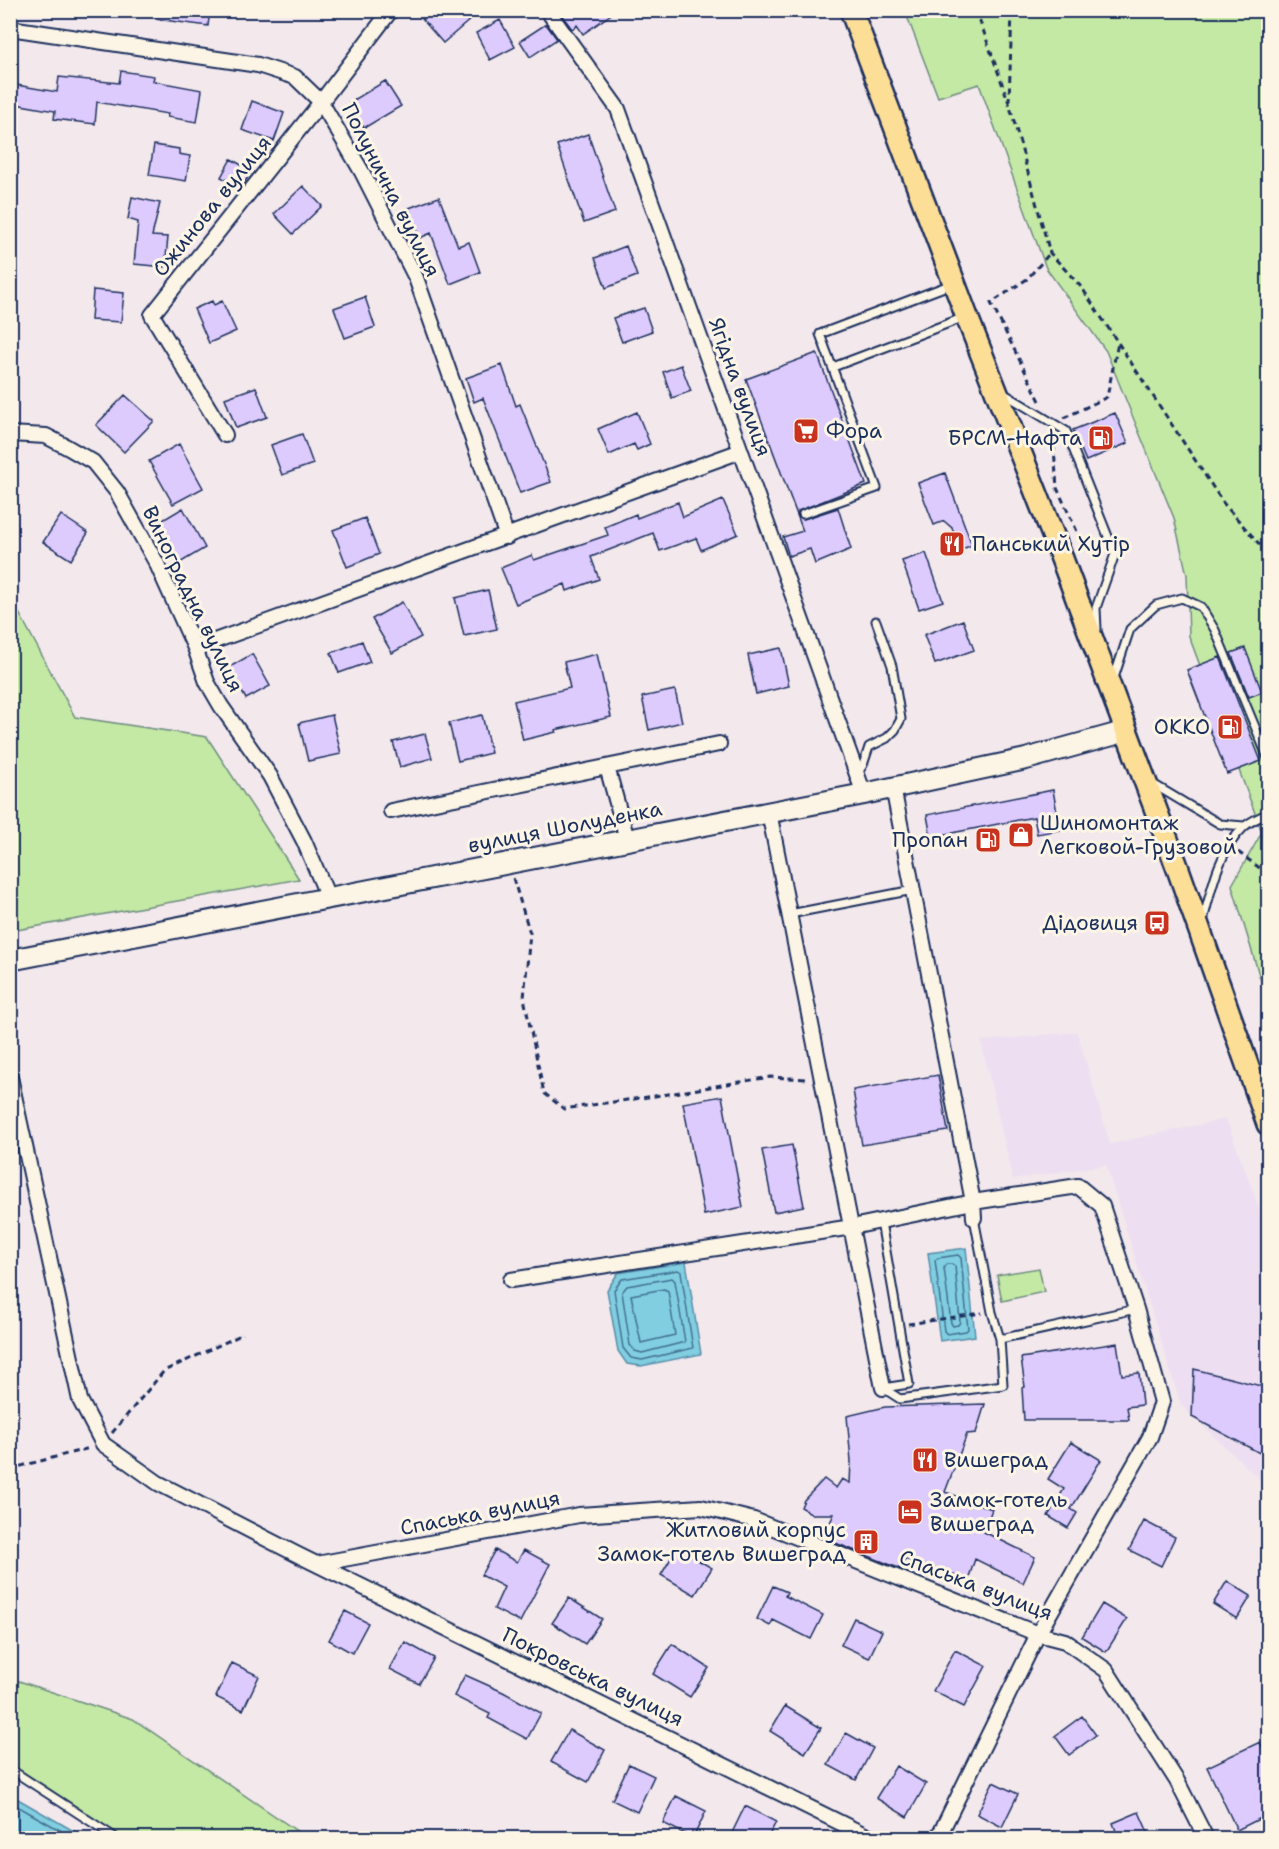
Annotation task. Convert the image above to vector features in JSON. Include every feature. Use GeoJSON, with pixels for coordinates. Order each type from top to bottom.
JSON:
{"type":"FeatureCollection","features":[{"type":"Feature","properties":{"kind":"main road"},"geometry":{"type":"LineString","coordinates":[[845,10],[864,43]]}},
{"type":"Feature","properties":{"kind":"main road"},"geometry":{"type":"LineString","coordinates":[[851,10],[967,317],[1058,548],[1264,1100],[1269,1124]]}},
{"type":"Feature","properties":{"kind":"main road","name":"вулиця Шолуденка"},"geometry":{"type":"LineString","coordinates":[[10,960],[864,794],[1026,759],[1126,731]]}},
{"type":"Feature","properties":{"kind":"street","name":"Ожинова вулиця"},"geometry":{"type":"LineString","coordinates":[[225,435],[152,315],[391,10]]}},
{"type":"Feature","properties":{"kind":"street","name":"Ягідна вулиця"},"geometry":{"type":"LineString","coordinates":[[547,10],[618,109],[864,794]]}},
{"type":"Feature","properties":{"kind":"street","name":"Полунична вулиця"},"geometry":{"type":"LineString","coordinates":[[10,28],[258,65],[295,77],[321,102],[362,172],[416,278],[507,537]]}},
{"type":"Feature","properties":{"kind":"street","name":"Виноградна вулиця"},"geometry":{"type":"LineString","coordinates":[[10,435],[46,436],[93,462],[117,492],[157,564],[195,648],[207,682],[270,776],[328,897]]}},
{"type":"Feature","properties":{"kind":"street"},"geometry":{"type":"LineString","coordinates":[[195,648],[741,451]]}},
{"type":"Feature","properties":{"kind":"street"},"geometry":{"type":"LineString","coordinates":[[391,811],[719,744]]}},
{"type":"Feature","properties":{"kind":"street"},"geometry":{"type":"LineString","coordinates":[[607,767],[627,839]]}},
{"type":"Feature","properties":{"kind":"street"},"geometry":{"type":"LineString","coordinates":[[893,787],[973,1202],[974,1218]]}},
{"type":"Feature","properties":{"kind":"street"},"geometry":{"type":"LineString","coordinates":[[769,812],[883,1388]]}},
{"type":"Feature","properties":{"kind":"street"},"geometry":{"type":"LineString","coordinates":[[10,1077],[80,1400],[103,1444]]}},
{"type":"Feature","properties":{"kind":"street"},"geometry":{"type":"LineString","coordinates":[[511,1280],[852,1227],[973,1202],[1078,1186],[1102,1206],[1136,1309],[1162,1402],[1150,1437],[1038,1634],[938,1839]]}},
{"type":"Feature","properties":{"kind":"street","name":"Покровська вулиця"},"geometry":{"type":"LineString","coordinates":[[103,1444],[158,1483],[296,1554],[871,1839]]}},
{"type":"Feature","properties":{"kind":"street","name":"Спаська вулиця"},"geometry":{"type":"LineString","coordinates":[[317,1564],[579,1515],[701,1507],[754,1520],[1038,1634],[1065,1641],[1106,1670],[1177,1781],[1206,1839]]}},
{"type":"Feature","properties":{"kind":"lane"},"geometry":{"type":"LineString","coordinates":[[803,514],[877,488],[820,334],[954,283]]}},
{"type":"Feature","properties":{"kind":"lane"},"geometry":{"type":"LineString","coordinates":[[833,367],[967,317]]}},
{"type":"Feature","properties":{"kind":"lane"},"geometry":{"type":"LineString","coordinates":[[995,388],[1066,432],[1114,554],[1096,608],[1097,655]]}},
{"type":"Feature","properties":{"kind":"lane"},"geometry":{"type":"LineString","coordinates":[[1110,689],[1130,629],[1156,605],[1182,598],[1201,607],[1215,630],[1269,758]]}},
{"type":"Feature","properties":{"kind":"lane"},"geometry":{"type":"LineString","coordinates":[[857,774],[863,765],[869,747],[887,738],[901,719],[892,666],[876,621]]}},
{"type":"Feature","properties":{"kind":"lane"},"geometry":{"type":"LineString","coordinates":[[1143,778],[1220,824],[1244,826]]}},
{"type":"Feature","properties":{"kind":"lane"},"geometry":{"type":"LineString","coordinates":[[1200,933],[1214,878],[1229,846],[1244,826],[1269,813]]}},
{"type":"Feature","properties":{"kind":"lane"},"geometry":{"type":"LineString","coordinates":[[790,914],[913,890]]}},
{"type":"Feature","properties":{"kind":"lane"},"geometry":{"type":"LineString","coordinates":[[883,1388],[900,1399],[1003,1385],[1000,1339],[992,1312],[974,1218]]}},
{"type":"Feature","properties":{"kind":"lane"},"geometry":{"type":"LineString","coordinates":[[881,1222],[909,1384],[883,1388]]}},
{"type":"Feature","properties":{"kind":"lane"},"geometry":{"type":"LineString","coordinates":[[1000,1339],[1136,1309]]}},
{"type":"Feature","properties":{"kind":"lane"},"geometry":{"type":"LineString","coordinates":[[10,1769],[116,1839]]}},
{"type":"Feature","properties":{"kind":"path"},"geometry":{"type":"LineString","coordinates":[[976,10],[1009,103],[1050,254],[1082,288],[1224,504],[1269,554]]}},
{"type":"Feature","properties":{"kind":"path"},"geometry":{"type":"LineString","coordinates":[[1009,103],[1012,10]]}},
{"type":"Feature","properties":{"kind":"path"},"geometry":{"type":"LineString","coordinates":[[1050,254],[1027,279],[991,303],[1052,424],[1057,488],[1081,540]]}},
{"type":"Feature","properties":{"kind":"path"},"geometry":{"type":"LineString","coordinates":[[1052,424],[1107,397],[1118,343]]}},
{"type":"Feature","properties":{"kind":"path"},"geometry":{"type":"LineString","coordinates":[[1229,846],[1269,874]]}},
{"type":"Feature","properties":{"kind":"path"},"geometry":{"type":"LineString","coordinates":[[508,862],[530,933],[524,998],[544,1093],[564,1109],[770,1077],[823,1079]]}},
{"type":"Feature","properties":{"kind":"path"},"geometry":{"type":"LineString","coordinates":[[899,1325],[975,1314]]}},
{"type":"Feature","properties":{"kind":"path"},"geometry":{"type":"LineString","coordinates":[[10,1469],[103,1444],[164,1371],[243,1334]]}},
{"type":"Feature","properties":{"kind":"shaded area"},"geometry":{"type":"Polygon","coordinates":[[[1077,1032],[1110,1144],[1226,1119],[1268,1232],[1268,1487],[1181,1405],[1106,1165],[1013,1179],[981,1041],[1077,1032]]]}},
{"type":"Feature","properties":{"kind":"green space"},"geometry":{"type":"Polygon","coordinates":[[[905,11],[1268,11],[1268,998],[1266,998],[1232,885],[1262,832],[1189,636],[1187,575],[1174,518],[1106,351],[1046,268],[979,84],[938,97],[905,11]]]}},
{"type":"Feature","properties":{"kind":"green space"},"geometry":{"type":"Polygon","coordinates":[[[10,596],[75,717],[207,737],[299,879],[11,931],[10,596]]]}},
{"type":"Feature","properties":{"kind":"green space"},"geometry":{"type":"Polygon","coordinates":[[[1039,1268],[1044,1292],[1002,1301],[997,1275],[1039,1268]]]}},
{"type":"Feature","properties":{"kind":"green space"},"geometry":{"type":"Polygon","coordinates":[[[10,1678],[133,1719],[307,1838],[116,1838],[11,1769],[10,1678]]]}},
{"type":"Feature","properties":{"kind":"water"},"geometry":{"type":"Polygon","coordinates":[[[966,1248],[975,1336],[940,1341],[928,1253],[966,1248]]]}},
{"type":"Feature","properties":{"kind":"water"},"geometry":{"type":"Polygon","coordinates":[[[686,1262],[701,1354],[641,1366],[627,1364],[618,1351],[607,1290],[618,1273],[686,1262]]]}},
{"type":"Feature","properties":{"kind":"water"},"geometry":{"type":"Polygon","coordinates":[[[11,1795],[86,1838],[11,1838],[11,1795]]]}},
{"type":"Feature","properties":{"kind":"building"},"geometry":{"type":"Polygon","coordinates":[[[156,10],[210,10],[208,26],[156,19],[156,10]]]}},
{"type":"Feature","properties":{"kind":"building"},"geometry":{"type":"Polygon","coordinates":[[[431,10],[463,10],[471,19],[443,43],[422,19],[431,10]]]}},
{"type":"Feature","properties":{"kind":"building"},"geometry":{"type":"Polygon","coordinates":[[[565,10],[617,10],[583,34],[577,25],[572,29],[561,14],[565,10]]]}},
{"type":"Feature","properties":{"kind":"building"},"geometry":{"type":"Polygon","coordinates":[[[500,20],[515,47],[490,60],[476,33],[500,20]]]}},
{"type":"Feature","properties":{"kind":"building"},"geometry":{"type":"Polygon","coordinates":[[[546,24],[557,39],[530,57],[520,41],[546,24]]]}},
{"type":"Feature","properties":{"kind":"building"},"geometry":{"type":"Polygon","coordinates":[[[121,71],[154,76],[153,81],[202,90],[197,122],[167,117],[168,114],[97,102],[95,124],[54,119],[55,111],[10,103],[10,84],[57,92],[59,77],[119,83],[121,71]]]}},
{"type":"Feature","properties":{"kind":"building"},"geometry":{"type":"Polygon","coordinates":[[[385,81],[401,106],[364,128],[349,103],[385,81]]]}},
{"type":"Feature","properties":{"kind":"building"},"geometry":{"type":"Polygon","coordinates":[[[252,101],[284,113],[274,141],[242,130],[252,101]]]}},
{"type":"Feature","properties":{"kind":"building"},"geometry":{"type":"Polygon","coordinates":[[[588,134],[615,212],[584,223],[557,145],[588,134]]]}},
{"type":"Feature","properties":{"kind":"building"},"geometry":{"type":"Polygon","coordinates":[[[154,145],[179,149],[179,154],[190,156],[186,181],[149,175],[154,145]]]}},
{"type":"Feature","properties":{"kind":"building"},"geometry":{"type":"Polygon","coordinates":[[[231,159],[252,171],[241,188],[221,177],[231,159]]]}},
{"type":"Feature","properties":{"kind":"building"},"geometry":{"type":"Polygon","coordinates":[[[303,186],[322,206],[293,234],[274,214],[303,186]]]}},
{"type":"Feature","properties":{"kind":"building"},"geometry":{"type":"Polygon","coordinates":[[[132,197],[160,203],[152,236],[168,237],[165,267],[134,264],[138,222],[128,219],[132,197]]]}},
{"type":"Feature","properties":{"kind":"building"},"geometry":{"type":"Polygon","coordinates":[[[439,197],[458,246],[469,242],[480,272],[450,284],[431,233],[420,238],[409,208],[439,197]]]}},
{"type":"Feature","properties":{"kind":"building"},"geometry":{"type":"Polygon","coordinates":[[[626,246],[637,276],[606,288],[595,258],[626,246]]]}},
{"type":"Feature","properties":{"kind":"building"},"geometry":{"type":"Polygon","coordinates":[[[93,290],[124,293],[121,322],[91,320],[93,290]]]}},
{"type":"Feature","properties":{"kind":"building"},"geometry":{"type":"Polygon","coordinates":[[[365,297],[375,327],[345,338],[334,308],[365,297]]]}},
{"type":"Feature","properties":{"kind":"building"},"geometry":{"type":"Polygon","coordinates":[[[212,301],[214,305],[222,301],[236,331],[209,343],[194,309],[212,301]]]}},
{"type":"Feature","properties":{"kind":"building"},"geometry":{"type":"Polygon","coordinates":[[[644,308],[652,331],[622,342],[613,318],[644,308]]]}},
{"type":"Feature","properties":{"kind":"building","name":"Фора"},"geometry":{"type":"Polygon","coordinates":[[[817,353],[866,484],[798,511],[798,516],[804,519],[838,508],[851,549],[815,564],[810,549],[789,556],[783,537],[803,531],[746,379],[817,353]]]}},
{"type":"Feature","properties":{"kind":"building"},"geometry":{"type":"Polygon","coordinates":[[[502,365],[516,406],[520,404],[551,482],[520,493],[483,398],[474,402],[466,378],[502,365]]]}},
{"type":"Feature","properties":{"kind":"building"},"geometry":{"type":"Polygon","coordinates":[[[681,365],[691,391],[672,398],[663,372],[681,365]]]}},
{"type":"Feature","properties":{"kind":"building"},"geometry":{"type":"Polygon","coordinates":[[[256,387],[267,417],[236,428],[225,398],[256,387]]]}},
{"type":"Feature","properties":{"kind":"building"},"geometry":{"type":"Polygon","coordinates":[[[125,395],[154,421],[124,452],[96,425],[125,395]]]}},
{"type":"Feature","properties":{"kind":"building"},"geometry":{"type":"Polygon","coordinates":[[[637,412],[650,444],[637,450],[634,444],[609,455],[598,429],[637,412]]]}},
{"type":"Feature","properties":{"kind":"building"},"geometry":{"type":"Polygon","coordinates":[[[1115,413],[1128,443],[1086,461],[1073,430],[1115,413]]]}},
{"type":"Feature","properties":{"kind":"building"},"geometry":{"type":"Polygon","coordinates":[[[302,434],[313,464],[282,475],[271,445],[302,434]]]}},
{"type":"Feature","properties":{"kind":"building"},"geometry":{"type":"Polygon","coordinates":[[[179,444],[203,488],[173,504],[149,461],[179,444]]]}},
{"type":"Feature","properties":{"kind":"building"},"geometry":{"type":"Polygon","coordinates":[[[945,473],[972,545],[960,550],[952,528],[944,521],[934,525],[918,483],[945,473]]]}},
{"type":"Feature","properties":{"kind":"building"},"geometry":{"type":"Polygon","coordinates":[[[723,500],[738,534],[701,550],[696,538],[660,551],[653,533],[591,557],[599,579],[567,591],[565,584],[516,604],[501,568],[532,555],[534,560],[608,535],[605,527],[636,514],[637,518],[678,502],[683,517],[723,500]]]}},
{"type":"Feature","properties":{"kind":"building"},"geometry":{"type":"Polygon","coordinates":[[[183,508],[205,548],[178,564],[156,524],[183,508]]]}},
{"type":"Feature","properties":{"kind":"building"},"geometry":{"type":"Polygon","coordinates":[[[61,515],[88,533],[71,560],[43,542],[61,515]]]}},
{"type":"Feature","properties":{"kind":"building"},"geometry":{"type":"Polygon","coordinates":[[[365,518],[379,554],[347,567],[333,530],[365,518]]]}},
{"type":"Feature","properties":{"kind":"building"},"geometry":{"type":"Polygon","coordinates":[[[926,553],[943,601],[919,609],[902,561],[926,553]]]}},
{"type":"Feature","properties":{"kind":"building"},"geometry":{"type":"Polygon","coordinates":[[[488,590],[497,629],[464,636],[455,598],[488,590]]]}},
{"type":"Feature","properties":{"kind":"building"},"geometry":{"type":"Polygon","coordinates":[[[402,602],[421,637],[392,653],[372,619],[402,602]]]}},
{"type":"Feature","properties":{"kind":"building"},"geometry":{"type":"Polygon","coordinates":[[[963,620],[974,650],[935,664],[924,635],[963,620]]]}},
{"type":"Feature","properties":{"kind":"building"},"geometry":{"type":"Polygon","coordinates":[[[362,641],[370,662],[339,673],[331,653],[362,641]]]}},
{"type":"Feature","properties":{"kind":"building"},"geometry":{"type":"Polygon","coordinates":[[[781,648],[789,686],[756,694],[748,655],[781,648]]]}},
{"type":"Feature","properties":{"kind":"building"},"geometry":{"type":"Polygon","coordinates":[[[1245,648],[1262,692],[1249,697],[1231,653],[1245,648]]]}},
{"type":"Feature","properties":{"kind":"building"},"geometry":{"type":"Polygon","coordinates":[[[252,654],[270,686],[246,699],[228,668],[252,654]]]}},
{"type":"Feature","properties":{"kind":"building"},"geometry":{"type":"Polygon","coordinates":[[[597,654],[611,717],[523,740],[514,701],[570,688],[564,662],[597,654]]]}},
{"type":"Feature","properties":{"kind":"building"},"geometry":{"type":"Polygon","coordinates":[[[1220,657],[1261,761],[1227,774],[1187,670],[1220,657]]]}},
{"type":"Feature","properties":{"kind":"building"},"geometry":{"type":"Polygon","coordinates":[[[675,690],[682,722],[649,730],[642,697],[675,690]]]}},
{"type":"Feature","properties":{"kind":"building"},"geometry":{"type":"Polygon","coordinates":[[[332,715],[341,754],[308,761],[299,723],[332,715]]]}},
{"type":"Feature","properties":{"kind":"building"},"geometry":{"type":"Polygon","coordinates":[[[482,715],[491,753],[458,761],[449,723],[482,715]]]}},
{"type":"Feature","properties":{"kind":"building"},"geometry":{"type":"Polygon","coordinates":[[[425,734],[432,758],[400,767],[393,742],[425,734]]]}},
{"type":"Feature","properties":{"kind":"building"},"geometry":{"type":"Polygon","coordinates":[[[1053,790],[1060,830],[1037,834],[1034,817],[931,837],[927,815],[1053,790]]]}},
{"type":"Feature","properties":{"kind":"building"},"geometry":{"type":"Polygon","coordinates":[[[938,1075],[948,1131],[862,1145],[853,1090],[938,1075]]]}},
{"type":"Feature","properties":{"kind":"building"},"geometry":{"type":"Polygon","coordinates":[[[722,1096],[743,1207],[704,1215],[683,1103],[722,1096]]]}},
{"type":"Feature","properties":{"kind":"building"},"geometry":{"type":"Polygon","coordinates":[[[792,1145],[804,1206],[774,1212],[762,1150],[792,1145]]]}},
{"type":"Feature","properties":{"kind":"building"},"geometry":{"type":"Polygon","coordinates":[[[1117,1343],[1122,1375],[1139,1373],[1142,1405],[1127,1407],[1129,1420],[1024,1420],[1022,1388],[1025,1387],[1021,1358],[1117,1343]]]}},
{"type":"Feature","properties":{"kind":"building"},"geometry":{"type":"Polygon","coordinates":[[[1194,1369],[1269,1388],[1269,1458],[1192,1417],[1194,1369]]]}},
{"type":"Feature","properties":{"kind":"building"},"geometry":{"type":"Polygon","coordinates":[[[985,1404],[976,1433],[967,1434],[945,1492],[992,1509],[984,1532],[1035,1557],[1023,1583],[975,1559],[968,1580],[905,1559],[901,1569],[823,1538],[834,1514],[812,1514],[801,1507],[804,1500],[824,1479],[836,1488],[842,1479],[850,1483],[851,1461],[847,1416],[885,1407],[985,1404]]]}},
{"type":"Feature","properties":{"kind":"building"},"geometry":{"type":"Polygon","coordinates":[[[1071,1442],[1101,1460],[1071,1509],[1077,1513],[1068,1528],[1048,1516],[1064,1489],[1048,1479],[1071,1442]]]}},
{"type":"Feature","properties":{"kind":"building"},"geometry":{"type":"Polygon","coordinates":[[[1144,1521],[1175,1537],[1161,1566],[1129,1550],[1144,1521]]]}},
{"type":"Feature","properties":{"kind":"building"},"geometry":{"type":"Polygon","coordinates":[[[677,1548],[712,1568],[695,1595],[661,1575],[677,1548]]]}},
{"type":"Feature","properties":{"kind":"building"},"geometry":{"type":"Polygon","coordinates":[[[495,1550],[517,1562],[524,1550],[550,1564],[520,1622],[494,1609],[504,1587],[481,1575],[495,1550]]]}},
{"type":"Feature","properties":{"kind":"building"},"geometry":{"type":"Polygon","coordinates":[[[1227,1581],[1251,1596],[1237,1619],[1213,1604],[1227,1581]]]}},
{"type":"Feature","properties":{"kind":"building"},"geometry":{"type":"Polygon","coordinates":[[[773,1586],[787,1592],[785,1596],[823,1615],[811,1639],[773,1620],[770,1626],[757,1619],[773,1586]]]}},
{"type":"Feature","properties":{"kind":"building"},"geometry":{"type":"Polygon","coordinates":[[[569,1598],[602,1619],[585,1644],[552,1623],[569,1598]]]}},
{"type":"Feature","properties":{"kind":"building"},"geometry":{"type":"Polygon","coordinates":[[[1102,1604],[1127,1619],[1106,1652],[1082,1637],[1102,1604]]]}},
{"type":"Feature","properties":{"kind":"building"},"geometry":{"type":"Polygon","coordinates":[[[345,1611],[368,1623],[352,1653],[329,1640],[345,1611]]]}},
{"type":"Feature","properties":{"kind":"building"},"geometry":{"type":"Polygon","coordinates":[[[854,1618],[882,1631],[869,1658],[841,1645],[854,1618]]]}},
{"type":"Feature","properties":{"kind":"building"},"geometry":{"type":"Polygon","coordinates":[[[405,1642],[434,1658],[419,1684],[390,1669],[405,1642]]]}},
{"type":"Feature","properties":{"kind":"building"},"geometry":{"type":"Polygon","coordinates":[[[672,1644],[709,1668],[690,1697],[653,1674],[672,1644]]]}},
{"type":"Feature","properties":{"kind":"building"},"geometry":{"type":"Polygon","coordinates":[[[955,1650],[986,1666],[964,1707],[933,1691],[955,1650]]]}},
{"type":"Feature","properties":{"kind":"building"},"geometry":{"type":"Polygon","coordinates":[[[232,1663],[259,1676],[243,1710],[216,1697],[232,1663]]]}},
{"type":"Feature","properties":{"kind":"building"},"geometry":{"type":"Polygon","coordinates":[[[465,1675],[541,1713],[527,1739],[488,1718],[490,1714],[454,1696],[465,1675]]]}},
{"type":"Feature","properties":{"kind":"building"},"geometry":{"type":"Polygon","coordinates":[[[785,1706],[821,1728],[805,1753],[770,1731],[785,1706]]]}},
{"type":"Feature","properties":{"kind":"building"},"geometry":{"type":"Polygon","coordinates":[[[1082,1716],[1096,1735],[1069,1755],[1055,1736],[1082,1716]]]}},
{"type":"Feature","properties":{"kind":"building"},"geometry":{"type":"Polygon","coordinates":[[[569,1730],[605,1750],[588,1782],[551,1762],[569,1730]]]}},
{"type":"Feature","properties":{"kind":"building"},"geometry":{"type":"Polygon","coordinates":[[[846,1733],[873,1748],[856,1780],[828,1765],[846,1733]]]}},
{"type":"Feature","properties":{"kind":"building"},"geometry":{"type":"Polygon","coordinates":[[[1260,1742],[1269,1760],[1269,1814],[1237,1830],[1207,1767],[1260,1742]]]}},
{"type":"Feature","properties":{"kind":"building"},"geometry":{"type":"Polygon","coordinates":[[[629,1764],[654,1776],[637,1812],[612,1800],[629,1764]]]}},
{"type":"Feature","properties":{"kind":"building"},"geometry":{"type":"Polygon","coordinates":[[[896,1766],[926,1784],[907,1817],[876,1798],[896,1766]]]}},
{"type":"Feature","properties":{"kind":"building"},"geometry":{"type":"Polygon","coordinates":[[[993,1782],[1018,1794],[1002,1827],[977,1814],[993,1782]]]}},
{"type":"Feature","properties":{"kind":"building"},"geometry":{"type":"Polygon","coordinates":[[[676,1796],[706,1811],[693,1838],[663,1823],[676,1796]]]}},
{"type":"Feature","properties":{"kind":"building"},"geometry":{"type":"Polygon","coordinates":[[[745,1806],[776,1822],[767,1839],[729,1839],[745,1806]]]}},
{"type":"Feature","properties":{"kind":"building"},"geometry":{"type":"Polygon","coordinates":[[[1139,1812],[1151,1839],[1119,1839],[1113,1823],[1139,1812]]]}},
{"type":"Feature","properties":{"kind":"place","name":"Фора"},"geometry":{"type":"Point","coordinates":[806,431]}},
{"type":"Feature","properties":{"kind":"place","name":"БРСМ-Нафта"},"geometry":{"type":"Point","coordinates":[1101,438]}},
{"type":"Feature","properties":{"kind":"place","name":"Панський Хутір"},"geometry":{"type":"Point","coordinates":[952,544]}},
{"type":"Feature","properties":{"kind":"place","name":"ОККО"},"geometry":{"type":"Point","coordinates":[1230,727]}},
{"type":"Feature","properties":{"kind":"place","name":"Шиномонтаж Легковой-Грузовой"},"geometry":{"type":"Point","coordinates":[1021,835]}},
{"type":"Feature","properties":{"kind":"place","name":"Пропан"},"geometry":{"type":"Point","coordinates":[988,840]}},
{"type":"Feature","properties":{"kind":"place","name":"Дідовиця"},"geometry":{"type":"Point","coordinates":[1157,923]}},
{"type":"Feature","properties":{"kind":"place","name":"Вишеград"},"geometry":{"type":"Point","coordinates":[925,1460]}},
{"type":"Feature","properties":{"kind":"place","name":"Замок-готель Вишеград"},"geometry":{"type":"Point","coordinates":[910,1512]}},
{"type":"Feature","properties":{"kind":"place","name":"Житловий корпус Замок-готель Вишеград"},"geometry":{"type":"Point","coordinates":[866,1542]}}]}
